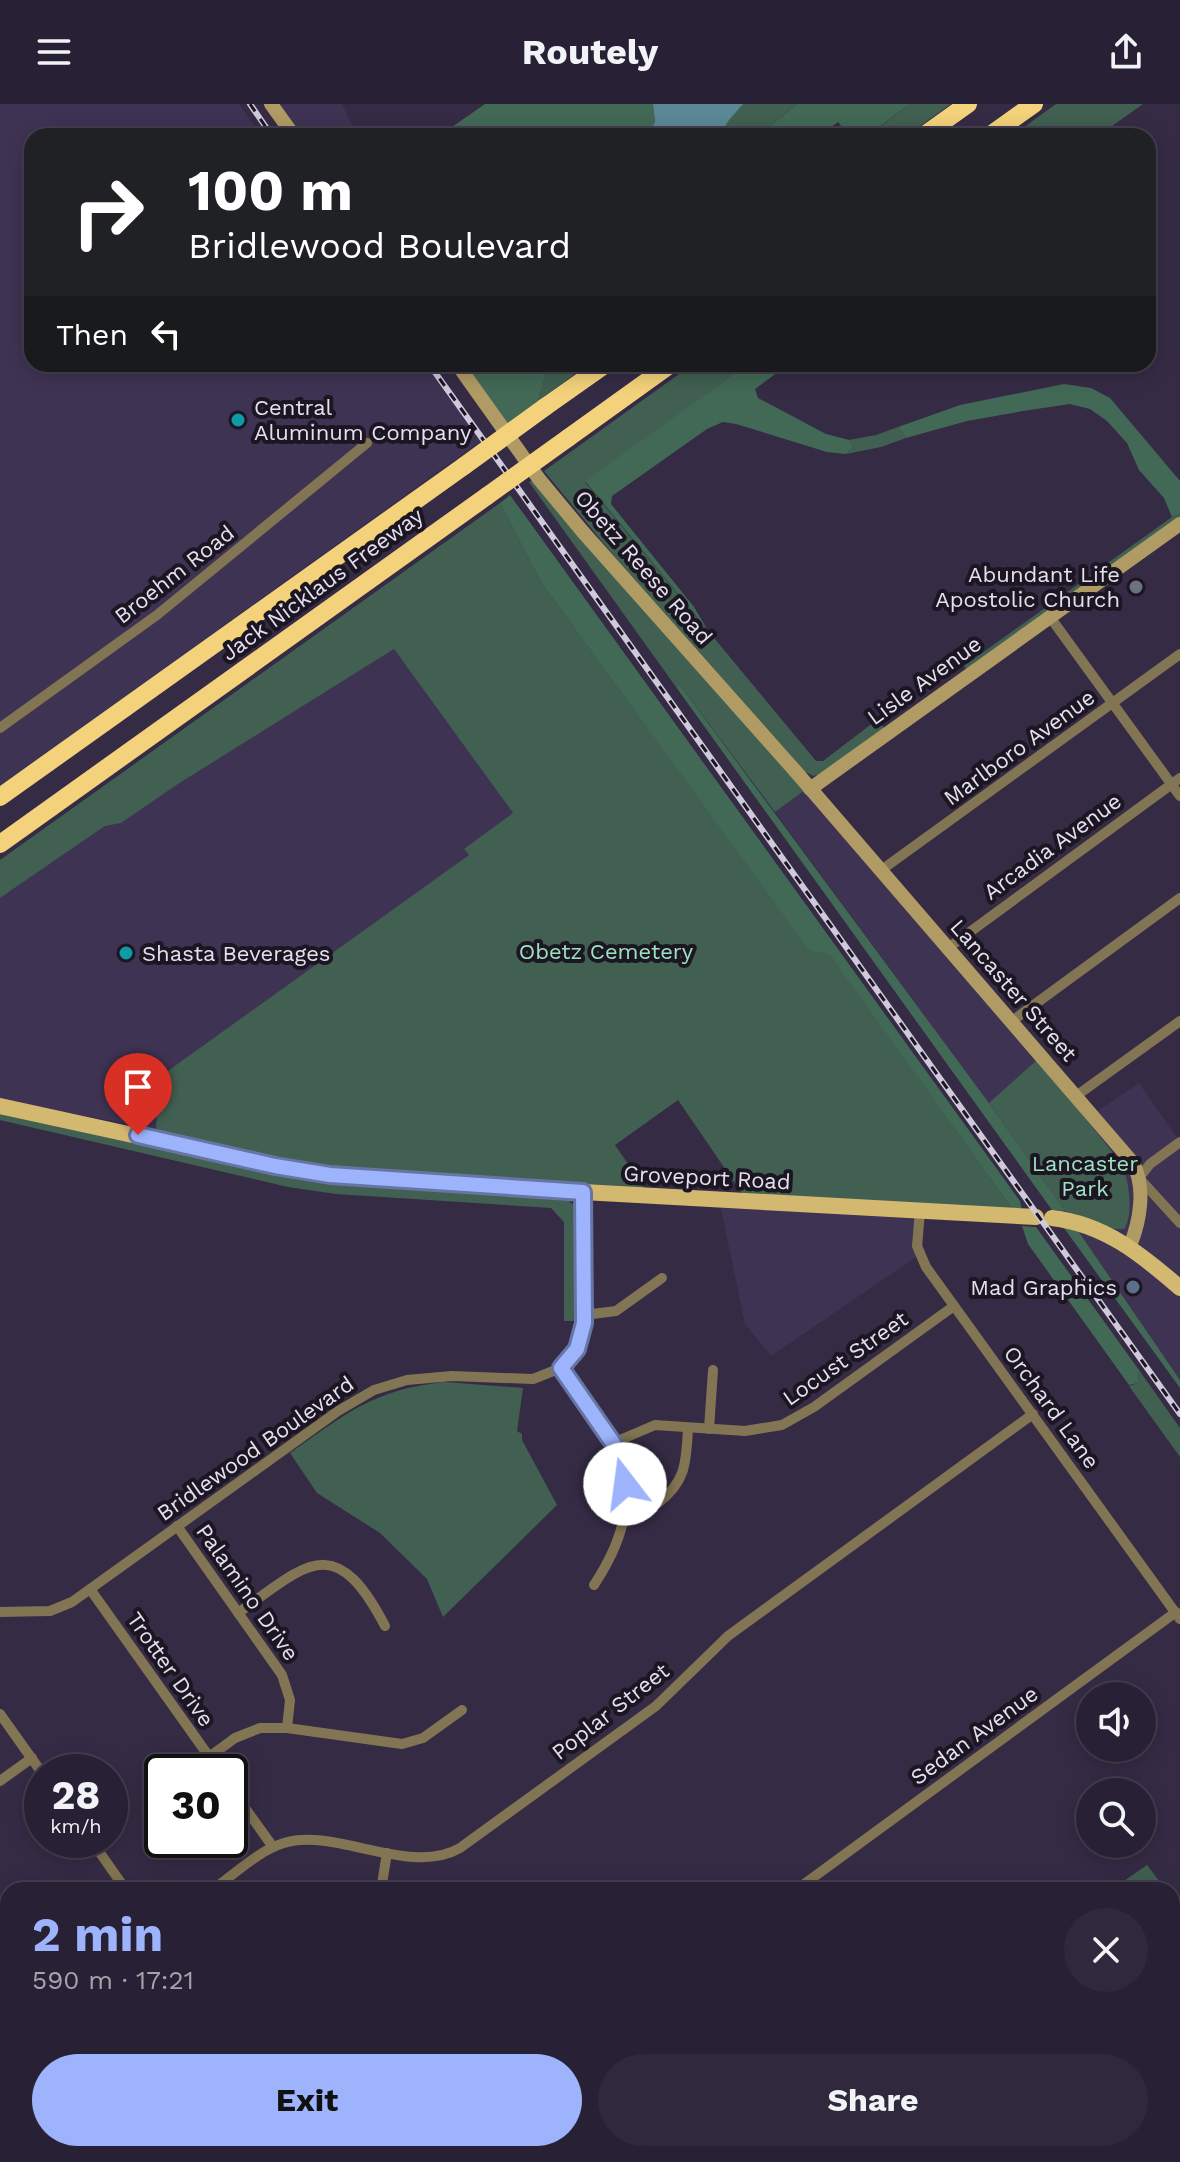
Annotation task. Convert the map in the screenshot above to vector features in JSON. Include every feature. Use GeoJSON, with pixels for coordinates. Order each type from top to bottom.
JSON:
{"type":"FeatureCollection","features":[{"type":"Feature","properties":{"kind":"highway"},"geometry":{"type":"LineString","coordinates":[[934,128],[968,104]]}},
{"type":"Feature","properties":{"kind":"highway"},"geometry":{"type":"LineString","coordinates":[[1000,128],[1034,104]]}},
{"type":"Feature","properties":{"kind":"highway","name":"Jack Nicklaus Freeway"},"geometry":{"type":"LineString","coordinates":[[0,797],[595,372]]}},
{"type":"Feature","properties":{"kind":"highway","name":"Jack Nicklaus Freeway"},"geometry":{"type":"LineString","coordinates":[[0,844],[660,372]]}},
{"type":"Feature","properties":{"kind":"main road","name":"Groveport Road"},"geometry":{"type":"LineString","coordinates":[[0,1106],[296,1171],[404,1181],[1044,1217],[1087,1225],[1130,1246],[1180,1288]]}},
{"type":"Feature","properties":{"kind":"street"},"geometry":{"type":"LineString","coordinates":[[271,104],[288,128]]}},
{"type":"Feature","properties":{"kind":"street","name":"Obetz Reese Road"},"geometry":{"type":"LineString","coordinates":[[463,372],[539,479],[583,532],[810,789]]}},
{"type":"Feature","properties":{"kind":"street","name":"Broehm Road"},"geometry":{"type":"LineString","coordinates":[[0,728],[157,615],[367,443]]}},
{"type":"Feature","properties":{"kind":"street","name":"Lisle Avenue"},"geometry":{"type":"LineString","coordinates":[[810,789],[1179,528]]}},
{"type":"Feature","properties":{"kind":"street"},"geometry":{"type":"LineString","coordinates":[[1050,617],[1113,703],[1176,781],[1180,796]]}},
{"type":"Feature","properties":{"kind":"street","name":"Marlboro Avenue"},"geometry":{"type":"LineString","coordinates":[[880,871],[1180,654]]}},
{"type":"Feature","properties":{"kind":"street","name":"Arcadia Avenue"},"geometry":{"type":"LineString","coordinates":[[948,948],[1176,781]]}},
{"type":"Feature","properties":{"kind":"street","name":"Lancaster Street"},"geometry":{"type":"LineString","coordinates":[[810,789],[1076,1096],[1130,1160],[1139,1178],[1180,1223]]}},
{"type":"Feature","properties":{"kind":"street"},"geometry":{"type":"LineString","coordinates":[[1012,1021],[1180,898]]}},
{"type":"Feature","properties":{"kind":"street"},"geometry":{"type":"LineString","coordinates":[[1076,1096],[1180,1021]]}},
{"type":"Feature","properties":{"kind":"street"},"geometry":{"type":"LineString","coordinates":[[1130,1246],[1139,1218],[1139,1178],[1150,1164],[1180,1142]]}},
{"type":"Feature","properties":{"kind":"street"},"geometry":{"type":"LineString","coordinates":[[583,1192],[584,1315],[577,1349],[561,1368],[613,1443],[625,1484],[625,1513],[618,1545],[594,1585]]}},
{"type":"Feature","properties":{"kind":"street","name":"Orchard Lane"},"geometry":{"type":"LineString","coordinates":[[920,1211],[917,1246],[920,1258],[1178,1616]]}},
{"type":"Feature","properties":{"kind":"street"},"geometry":{"type":"LineString","coordinates":[[584,1315],[616,1311],[662,1278]]}},
{"type":"Feature","properties":{"kind":"street","name":"Locust Street"},"geometry":{"type":"LineString","coordinates":[[613,1443],[655,1425],[745,1431],[764,1429],[798,1417],[954,1306]]}},
{"type":"Feature","properties":{"kind":"street","name":"Bridlewood Boulevard"},"geometry":{"type":"LineString","coordinates":[[0,1612],[50,1611],[72,1602],[338,1411],[374,1390],[425,1378],[533,1379],[561,1368]]}},
{"type":"Feature","properties":{"kind":"street"},"geometry":{"type":"LineString","coordinates":[[709,1429],[713,1370]]}},
{"type":"Feature","properties":{"kind":"street","name":"Poplar Street"},"geometry":{"type":"LineString","coordinates":[[223,1882],[273,1847],[292,1841],[440,1857],[460,1848],[656,1706],[728,1636],[1033,1414]]}},
{"type":"Feature","properties":{"kind":"street"},"geometry":{"type":"LineString","coordinates":[[658,1503],[677,1486],[682,1475],[688,1428]]}},
{"type":"Feature","properties":{"kind":"street","name":"Palamino Drive"},"geometry":{"type":"LineString","coordinates":[[177,1526],[286,1683],[290,1700],[287,1728]]}},
{"type":"Feature","properties":{"kind":"street"},"geometry":{"type":"LineString","coordinates":[[238,1613],[297,1571],[323,1564],[332,1565],[347,1574],[372,1601],[385,1626]]}},
{"type":"Feature","properties":{"kind":"street","name":"Trotter Drive"},"geometry":{"type":"LineString","coordinates":[[90,1589],[207,1754]]}},
{"type":"Feature","properties":{"kind":"street","name":"Sedan Avenue"},"geometry":{"type":"LineString","coordinates":[[807,1882],[1178,1616]]}},
{"type":"Feature","properties":{"kind":"street"},"geometry":{"type":"LineString","coordinates":[[213,1754],[235,1738],[269,1727],[402,1744],[423,1738],[462,1710]]}},
{"type":"Feature","properties":{"kind":"street"},"geometry":{"type":"LineString","coordinates":[[0,1714],[29,1754]]}},
{"type":"Feature","properties":{"kind":"street"},"geometry":{"type":"LineString","coordinates":[[0,1781],[24,1764]]}},
{"type":"Feature","properties":{"kind":"street"},"geometry":{"type":"LineString","coordinates":[[248,1812],[273,1847]]}},
{"type":"Feature","properties":{"kind":"street"},"geometry":{"type":"LineString","coordinates":[[382,1882],[387,1853]]}},
{"type":"Feature","properties":{"kind":"street"},"geometry":{"type":"LineString","coordinates":[[104,1858],[120,1882]]}},
{"type":"Feature","properties":{"kind":"shaded area"},"geometry":{"type":"Polygon","coordinates":[[[0,104],[239,104],[256,128],[24,128],[24,372],[432,372],[481,441],[0,786],[0,104]]]}},
{"type":"Feature","properties":{"kind":"shaded area"},"geometry":{"type":"Polygon","coordinates":[[[277,104],[342,104],[353,128],[294,128],[277,104]]]}},
{"type":"Feature","properties":{"kind":"shaded area"},"geometry":{"type":"Polygon","coordinates":[[[485,104],[653,104],[655,122],[652,128],[450,128],[485,104]]]}},
{"type":"Feature","properties":{"kind":"shaded area"},"geometry":{"type":"Polygon","coordinates":[[[653,104],[743,104],[724,128],[652,128],[655,122],[653,104]]]}},
{"type":"Feature","properties":{"kind":"shaded area"},"geometry":{"type":"Polygon","coordinates":[[[797,104],[910,104],[878,128],[843,128],[838,122],[830,128],[768,128],[797,104]]]}},
{"type":"Feature","properties":{"kind":"shaded area"},"geometry":{"type":"Polygon","coordinates":[[[470,372],[547,372],[538,401],[507,424],[470,372]]]}},
{"type":"Feature","properties":{"kind":"shaded area"},"geometry":{"type":"Polygon","coordinates":[[[737,372],[778,372],[755,389],[758,398],[826,434],[849,440],[854,446],[846,454],[827,452],[723,422],[707,429],[612,496],[611,504],[694,607],[707,629],[585,481],[737,372]]]}},
{"type":"Feature","properties":{"kind":"shaded area"},"geometry":{"type":"Polygon","coordinates":[[[1064,384],[1091,388],[1110,398],[1180,481],[1180,514],[1172,517],[1164,498],[1139,470],[1127,443],[1107,421],[1090,409],[1070,404],[1023,411],[967,421],[906,438],[898,427],[960,405],[1064,384]]]}},
{"type":"Feature","properties":{"kind":"shaded area"},"geometry":{"type":"Polygon","coordinates":[[[510,495],[1020,1201],[1022,1210],[1013,1210],[830,955],[809,950],[540,581],[500,503],[510,495]]]}},
{"type":"Feature","properties":{"kind":"shaded area"},"geometry":{"type":"Polygon","coordinates":[[[394,649],[513,813],[465,849],[470,854],[157,1098],[156,1129],[0,1100],[0,898],[105,826],[121,823],[394,649]]]}},
{"type":"Feature","properties":{"kind":"shaded area"},"geometry":{"type":"Polygon","coordinates":[[[680,685],[989,1103],[1065,1211],[1052,1210],[676,687],[680,685]]]}},
{"type":"Feature","properties":{"kind":"shaded area"},"geometry":{"type":"Polygon","coordinates":[[[805,790],[1089,1117],[1139,1083],[1180,1142],[1180,1380],[989,1103],[775,812],[805,790]]]}},
{"type":"Feature","properties":{"kind":"shaded area"},"geometry":{"type":"Polygon","coordinates":[[[718,1194],[925,1219],[922,1253],[771,1356],[745,1324],[718,1194]]]}},
{"type":"Feature","properties":{"kind":"shaded area"},"geometry":{"type":"Polygon","coordinates":[[[1022,1226],[1036,1227],[1139,1370],[1138,1383],[1129,1385],[1028,1244],[1022,1226]]]}},
{"type":"Feature","properties":{"kind":"shaded area"},"geometry":{"type":"Polygon","coordinates":[[[1064,1228],[1076,1228],[1180,1380],[1180,1388],[1064,1228]]]}},
{"type":"Feature","properties":{"kind":"green space"},"geometry":{"type":"Polygon","coordinates":[[[742,104],[797,104],[768,128],[724,128],[742,104]]]}},
{"type":"Feature","properties":{"kind":"green space"},"geometry":{"type":"Polygon","coordinates":[[[910,104],[951,104],[917,128],[878,128],[910,104]]]}},
{"type":"Feature","properties":{"kind":"green space"},"geometry":{"type":"Polygon","coordinates":[[[1056,104],[1143,104],[1109,128],[1023,128],[1056,104]]]}},
{"type":"Feature","properties":{"kind":"green space"},"geometry":{"type":"Polygon","coordinates":[[[547,372],[578,372],[538,401],[547,372]]]}},
{"type":"Feature","properties":{"kind":"green space"},"geometry":{"type":"Polygon","coordinates":[[[682,372],[737,372],[585,482],[816,761],[823,761],[878,719],[886,731],[822,774],[813,776],[802,770],[628,573],[544,471],[682,372]]]}},
{"type":"Feature","properties":{"kind":"green space"},"geometry":{"type":"Polygon","coordinates":[[[898,427],[906,438],[846,454],[854,446],[849,440],[898,427]]]}},
{"type":"Feature","properties":{"kind":"green space"},"geometry":{"type":"Polygon","coordinates":[[[533,480],[805,790],[775,812],[680,685],[676,687],[529,482],[533,480]]]}},
{"type":"Feature","properties":{"kind":"green space","name":"Obetz Cemetery"},"geometry":{"type":"Polygon","coordinates":[[[500,503],[540,581],[809,949],[830,955],[840,968],[1013,1210],[743,1195],[678,1100],[615,1145],[646,1190],[334,1171],[258,1158],[156,1129],[158,1078],[469,855],[464,849],[513,813],[394,649],[121,823],[105,826],[0,898],[0,860],[500,503]]]}},
{"type":"Feature","properties":{"kind":"green space"},"geometry":{"type":"Polygon","coordinates":[[[1180,514],[1180,520],[968,672],[964,666],[1180,514]]]}},
{"type":"Feature","properties":{"kind":"green space","name":"Lancaster Park"},"geometry":{"type":"Polygon","coordinates":[[[1038,1059],[1121,1163],[1129,1196],[1129,1215],[1124,1229],[1112,1229],[1065,1211],[989,1103],[1038,1059]]]}},
{"type":"Feature","properties":{"kind":"green space"},"geometry":{"type":"Polygon","coordinates":[[[0,1113],[358,1184],[569,1201],[577,1209],[576,1321],[564,1321],[564,1222],[551,1208],[336,1194],[288,1187],[0,1120],[0,1113]]]}},
{"type":"Feature","properties":{"kind":"green space"},"geometry":{"type":"Polygon","coordinates":[[[1139,1370],[1180,1428],[1180,1457],[1129,1386],[1138,1383],[1139,1370]]]}},
{"type":"Feature","properties":{"kind":"green space"},"geometry":{"type":"Polygon","coordinates":[[[444,1382],[523,1388],[517,1431],[522,1434],[522,1440],[557,1505],[443,1617],[427,1579],[380,1533],[317,1493],[290,1453],[345,1415],[379,1397],[444,1382]]]}},
{"type":"Feature","properties":{"kind":"green space"},"geometry":{"type":"Polygon","coordinates":[[[1147,1865],[1160,1882],[1123,1882],[1147,1865]]]}},
{"type":"Feature","properties":{"kind":"railway"},"geometry":{"type":"LineString","coordinates":[[250,104],[266,128]]}},
{"type":"Feature","properties":{"kind":"railway"},"geometry":{"type":"LineString","coordinates":[[435,372],[1180,1414]]}},
{"type":"Feature","properties":{"kind":"place","name":"Central Aluminum Company"},"geometry":{"type":"Point","coordinates":[238,420]}},
{"type":"Feature","properties":{"kind":"place","name":"Abundant Life Apostolic Church"},"geometry":{"type":"Point","coordinates":[1136,587]}},
{"type":"Feature","properties":{"kind":"place","name":"Shasta Beverages"},"geometry":{"type":"Point","coordinates":[126,953]}},
{"type":"Feature","properties":{"kind":"place","name":"Mad Graphics"},"geometry":{"type":"Point","coordinates":[1133,1287]}},
{"type":"Feature","properties":{"kind":"route"},"geometry":{"type":"LineString","coordinates":[[138,1135],[296,1171],[583,1192],[584,1323],[577,1349],[561,1368],[613,1443],[625,1484]]}}]}
